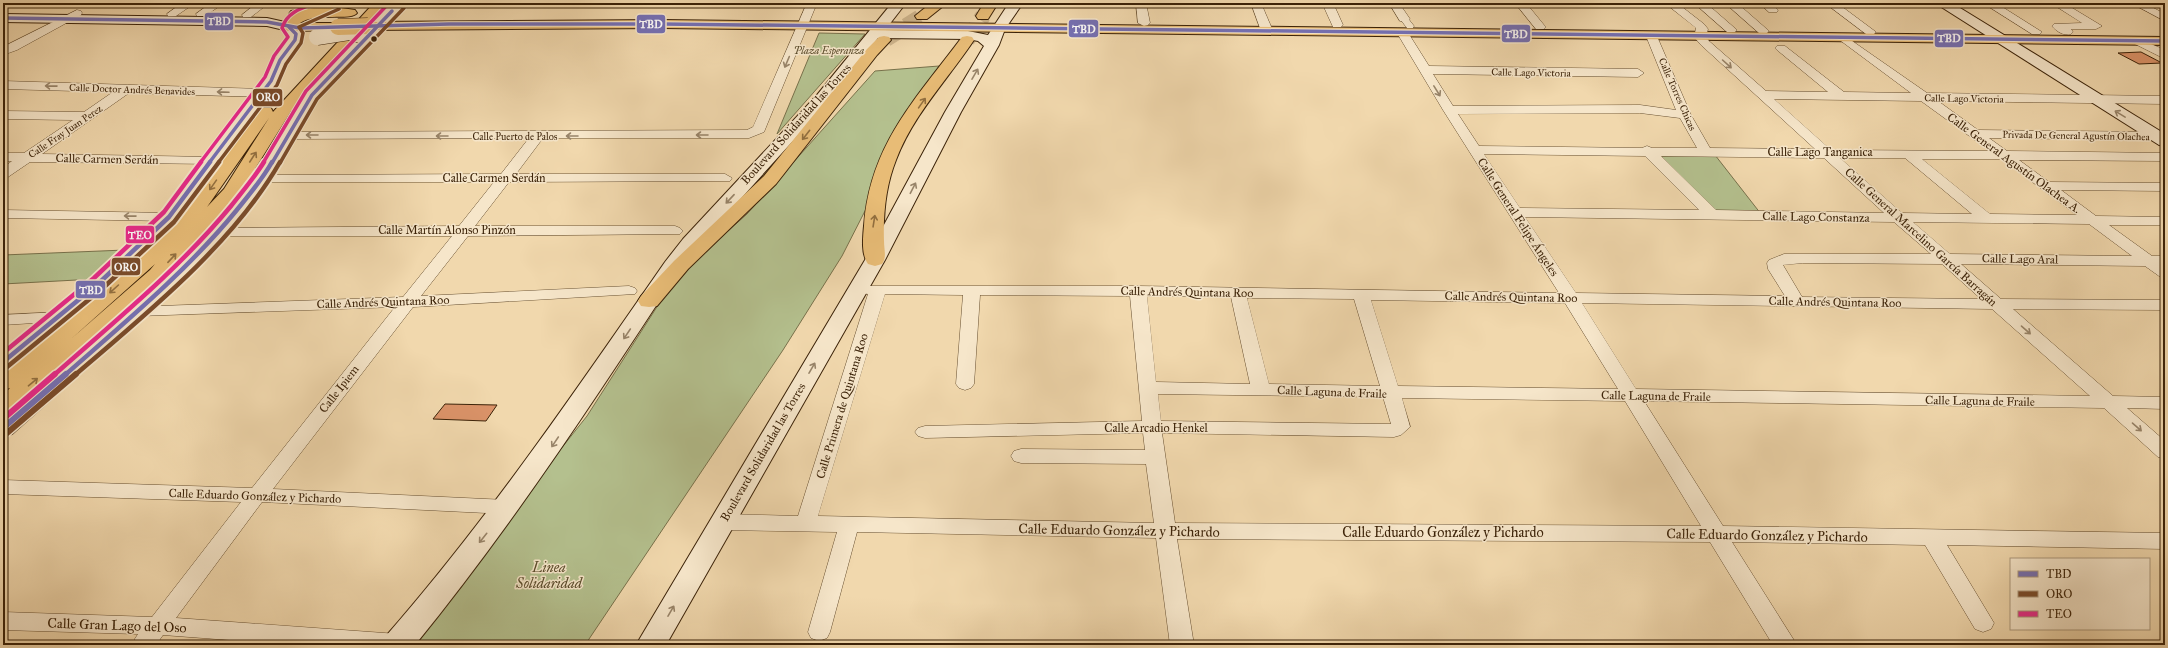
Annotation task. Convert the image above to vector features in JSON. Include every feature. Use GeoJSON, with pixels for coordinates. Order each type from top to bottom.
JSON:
{"type":"FeatureCollection","features":[{"type":"Feature","properties":{"kind":"main road"},"geometry":{"type":"LineString","coordinates":[[289,27],[295,20],[336,3]]}},
{"type":"Feature","properties":{"kind":"main road"},"geometry":{"type":"LineString","coordinates":[[3,383],[102,301],[146,261],[181,226],[207,194],[269,108],[295,77],[375,18],[399,3]]}},
{"type":"Feature","properties":{"kind":"main road","name":"Boulevard Solidaridad las Torres"},"geometry":{"type":"LineString","coordinates":[[397,644],[507,507],[550,448],[639,296],[672,266],[701,230],[823,98],[881,31],[899,3]]}},
{"type":"Feature","properties":{"kind":"main road"},"geometry":{"type":"LineString","coordinates":[[922,16],[940,3]]}},
{"type":"Feature","properties":{"kind":"main road"},"geometry":{"type":"LineString","coordinates":[[983,16],[992,3]]}},
{"type":"Feature","properties":{"kind":"main road","name":"Boulevard Solidaridad las Torres"},"geometry":{"type":"LineString","coordinates":[[651,645],[722,522],[867,289],[875,260],[997,32],[1016,3]]}},
{"type":"Feature","properties":{"kind":"main road"},"geometry":{"type":"LineString","coordinates":[[1942,3],[2160,139]]}},
{"type":"Feature","properties":{"kind":"main road"},"geometry":{"type":"LineString","coordinates":[[71,16],[172,14],[278,15],[313,12],[350,13],[375,18],[804,23],[881,31],[968,35],[983,38],[997,32],[1144,23],[1191,28]]}},
{"type":"Feature","properties":{"kind":"main road"},"geometry":{"type":"LineString","coordinates":[[5,15],[267,22],[289,27],[338,27],[375,18]]}},
{"type":"Feature","properties":{"kind":"main road"},"geometry":{"type":"LineString","coordinates":[[266,87],[317,37],[332,33],[360,33],[375,18]]}},
{"type":"Feature","properties":{"kind":"main road"},"geometry":{"type":"LineString","coordinates":[[3,428],[138,311],[184,268],[219,231],[263,178],[289,135],[303,107],[322,83],[327,72],[375,18]]}},
{"type":"Feature","properties":{"kind":"main road"},"geometry":{"type":"LineString","coordinates":[[3,407],[113,314],[162,268],[230,192],[284,108],[375,18]]}},
{"type":"Feature","properties":{"kind":"main road"},"geometry":{"type":"LineString","coordinates":[[1266,28],[1337,25],[1540,27],[1652,36],[1731,30],[1870,32],[2165,41]]}},
{"type":"Feature","properties":{"kind":"main road"},"geometry":{"type":"LineString","coordinates":[[881,31],[997,32],[1406,26],[1701,33],[1845,39],[1995,36],[2036,32],[2165,33]]}},
{"type":"Feature","properties":{"kind":"main road"},"geometry":{"type":"LineString","coordinates":[[3,362],[99,283],[169,217],[266,87],[280,60],[295,40],[296,34],[289,27]]}},
{"type":"Feature","properties":{"kind":"main road"},"geometry":{"type":"LineString","coordinates":[[875,260],[873,224],[887,161],[892,149],[967,40]]}},
{"type":"Feature","properties":{"kind":"street"},"geometry":{"type":"LineString","coordinates":[[172,14],[190,3]]}},
{"type":"Feature","properties":{"kind":"street"},"geometry":{"type":"LineString","coordinates":[[201,14],[219,3]]}},
{"type":"Feature","properties":{"kind":"street"},"geometry":{"type":"LineString","coordinates":[[247,15],[264,3]]}},
{"type":"Feature","properties":{"kind":"street"},"geometry":{"type":"LineString","coordinates":[[804,23],[812,3]]}},
{"type":"Feature","properties":{"kind":"street"},"geometry":{"type":"LineString","coordinates":[[1141,3],[1144,23]]}},
{"type":"Feature","properties":{"kind":"street"},"geometry":{"type":"LineString","coordinates":[[1256,3],[1266,28]]}},
{"type":"Feature","properties":{"kind":"street"},"geometry":{"type":"LineString","coordinates":[[1330,3],[1328,5],[1337,25]]}},
{"type":"Feature","properties":{"kind":"street","name":"Calle General Felipe Ángeles"},"geometry":{"type":"LineString","coordinates":[[1394,3],[1406,26],[1425,70],[1449,110],[1570,297],[1630,396],[1786,645]]}},
{"type":"Feature","properties":{"kind":"street"},"geometry":{"type":"LineString","coordinates":[[1520,3],[1540,27]]}},
{"type":"Feature","properties":{"kind":"street","name":"Calle General Marcelino García Barragán"},"geometry":{"type":"LineString","coordinates":[[1670,3],[1701,33],[1705,43],[1762,95],[1899,218],[2165,452]]}},
{"type":"Feature","properties":{"kind":"street"},"geometry":{"type":"LineString","coordinates":[[1699,3],[1731,30]]}},
{"type":"Feature","properties":{"kind":"street"},"geometry":{"type":"LineString","coordinates":[[1730,3],[1764,31]]}},
{"type":"Feature","properties":{"kind":"street"},"geometry":{"type":"LineString","coordinates":[[1830,3],[1870,32]]}},
{"type":"Feature","properties":{"kind":"street"},"geometry":{"type":"LineString","coordinates":[[1988,3],[2036,32]]}},
{"type":"Feature","properties":{"kind":"street"},"geometry":{"type":"LineString","coordinates":[[2056,3],[2096,26],[2058,26],[2067,32]]}},
{"type":"Feature","properties":{"kind":"street"},"geometry":{"type":"LineString","coordinates":[[2136,3],[2165,18]]}},
{"type":"Feature","properties":{"kind":"street"},"geometry":{"type":"LineString","coordinates":[[3,51],[13,48],[71,16]]}},
{"type":"Feature","properties":{"kind":"street","name":"Calle Puerto de Palos"},"geometry":{"type":"LineString","coordinates":[[289,135],[740,135],[754,132],[761,124],[804,23]]}},
{"type":"Feature","properties":{"kind":"street","name":"Calle Torres Chicas"},"geometry":{"type":"LineString","coordinates":[[1652,36],[1685,115],[1705,151]]}},
{"type":"Feature","properties":{"kind":"street","name":"Calle General Agustín Olachea A."},"geometry":{"type":"LineString","coordinates":[[1845,39],[1922,97],[2165,273]]}},
{"type":"Feature","properties":{"kind":"street"},"geometry":{"type":"LineString","coordinates":[[2137,41],[2165,55]]}},
{"type":"Feature","properties":{"kind":"street"},"geometry":{"type":"LineString","coordinates":[[1781,48],[1842,97]]}},
{"type":"Feature","properties":{"kind":"street","name":"Calle Lago Victoria"},"geometry":{"type":"LineString","coordinates":[[1425,70],[1638,73]]}},
{"type":"Feature","properties":{"kind":"street","name":"Calle Doctor Andrés Benavides"},"geometry":{"type":"LineString","coordinates":[[3,85],[126,89],[266,87]]}},
{"type":"Feature","properties":{"kind":"street","name":"Calle Fray Juan Perez"},"geometry":{"type":"LineString","coordinates":[[3,174],[126,89]]}},
{"type":"Feature","properties":{"kind":"street","name":"Calle Lago Victoria"},"geometry":{"type":"LineString","coordinates":[[1762,95],[2165,100]]}},
{"type":"Feature","properties":{"kind":"street"},"geometry":{"type":"LineString","coordinates":[[1449,110],[1640,109],[1685,115]]}},
{"type":"Feature","properties":{"kind":"street"},"geometry":{"type":"LineString","coordinates":[[3,115],[87,116]]}},
{"type":"Feature","properties":{"kind":"street","name":"Privada De General Agustín Olachea"},"geometry":{"type":"LineString","coordinates":[[1973,134],[2160,139]]}},
{"type":"Feature","properties":{"kind":"street","name":"Calle Ipiem"},"geometry":{"type":"LineString","coordinates":[[143,645],[256,496],[538,136]]}},
{"type":"Feature","properties":{"kind":"street","name":"Calle Lago Tanganica"},"geometry":{"type":"LineString","coordinates":[[1475,150],[1647,150],[2165,156]]}},
{"type":"Feature","properties":{"kind":"street"},"geometry":{"type":"LineString","coordinates":[[1647,150],[1713,216]]}},
{"type":"Feature","properties":{"kind":"street"},"geometry":{"type":"LineString","coordinates":[[1907,153],[1987,220]]}},
{"type":"Feature","properties":{"kind":"street","name":"Calle Carmen Serdán"},"geometry":{"type":"LineString","coordinates":[[3,157],[212,161]]}},
{"type":"Feature","properties":{"kind":"street","name":"Calle Carmen Serdán"},"geometry":{"type":"LineString","coordinates":[[263,178],[725,178]]}},
{"type":"Feature","properties":{"kind":"street"},"geometry":{"type":"LineString","coordinates":[[2046,186],[2165,187]]}},
{"type":"Feature","properties":{"kind":"street","name":"Calle Lago Constanza"},"geometry":{"type":"LineString","coordinates":[[1515,212],[1987,220],[2165,221]]}},
{"type":"Feature","properties":{"kind":"street"},"geometry":{"type":"LineString","coordinates":[[3,214],[169,217]]}},
{"type":"Feature","properties":{"kind":"street","name":"Calle Martín Alonso Pinzón"},"geometry":{"type":"LineString","coordinates":[[219,231],[675,231]]}},
{"type":"Feature","properties":{"kind":"street","name":"Calle Lago Aral"},"geometry":{"type":"LineString","coordinates":[[1797,302],[1776,268],[1775,263],[1784,259],[1945,258],[2165,260]]}},
{"type":"Feature","properties":{"kind":"street","name":"Calle Andrés Quintana Roo"},"geometry":{"type":"LineString","coordinates":[[867,289],[1570,297],[1634,300],[2165,305]]}},
{"type":"Feature","properties":{"kind":"street","name":"Calle Primera de Quintana Roo"},"geometry":{"type":"LineString","coordinates":[[806,523],[867,289]]}},
{"type":"Feature","properties":{"kind":"street"},"geometry":{"type":"LineString","coordinates":[[965,384],[972,290]]}},
{"type":"Feature","properties":{"kind":"street"},"geometry":{"type":"LineString","coordinates":[[1138,291],[1164,531],[1182,645]]}},
{"type":"Feature","properties":{"kind":"street"},"geometry":{"type":"LineString","coordinates":[[1238,294],[1261,390]]}},
{"type":"Feature","properties":{"kind":"street"},"geometry":{"type":"LineString","coordinates":[[1360,295],[1391,393]]}},
{"type":"Feature","properties":{"kind":"street","name":"Calle Andrés Quintana Roo"},"geometry":{"type":"LineString","coordinates":[[138,311],[639,296]]}},
{"type":"Feature","properties":{"kind":"street"},"geometry":{"type":"LineString","coordinates":[[3,320],[59,317]]}},
{"type":"Feature","properties":{"kind":"street","name":"Calle Laguna de Fraile"},"geometry":{"type":"LineString","coordinates":[[1148,388],[2165,404]]}},
{"type":"Feature","properties":{"kind":"street","name":"Calle Arcadio Henkel"},"geometry":{"type":"LineString","coordinates":[[925,432],[1152,427],[1386,431],[1394,430],[1400,427],[1400,422],[1391,393]]}},
{"type":"Feature","properties":{"kind":"street"},"geometry":{"type":"LineString","coordinates":[[1021,456],[1155,456]]}},
{"type":"Feature","properties":{"kind":"street","name":"Calle Eduardo González y Pichardo"},"geometry":{"type":"LineString","coordinates":[[3,487],[507,507]]}},
{"type":"Feature","properties":{"kind":"street","name":"Calle Eduardo González y Pichardo"},"geometry":{"type":"LineString","coordinates":[[722,522],[1164,531],[1716,534],[2165,540]]}},
{"type":"Feature","properties":{"kind":"street"},"geometry":{"type":"LineString","coordinates":[[819,632],[849,525]]}},
{"type":"Feature","properties":{"kind":"street"},"geometry":{"type":"LineString","coordinates":[[1931,537],[1983,623]]}},
{"type":"Feature","properties":{"kind":"street","name":"Calle Gran Lago del Oso"},"geometry":{"type":"LineString","coordinates":[[3,621],[158,626],[397,644]]}},
{"type":"Feature","properties":{"kind":"green space","name":"Plaza Esperanza"},"geometry":{"type":"Polygon","coordinates":[[[819,33],[865,34],[777,134],[819,33]]]}},
{"type":"Feature","properties":{"kind":"green space","name":"Linea Solidaridad"},"geometry":{"type":"Polygon","coordinates":[[[939,66],[842,256],[783,350],[585,645],[405,645],[587,416],[662,299],[700,256],[747,214],[875,71],[939,66]]]}},
{"type":"Feature","properties":{"kind":"green space"},"geometry":{"type":"Polygon","coordinates":[[[1715,155],[1761,214],[1717,213],[1661,156],[1715,155]]]}},
{"type":"Feature","properties":{"kind":"green space"},"geometry":{"type":"Polygon","coordinates":[[[125,250],[95,279],[3,284],[3,255],[125,250]]]}},
{"type":"Feature","properties":{"kind":"building"},"geometry":{"type":"Polygon","coordinates":[[[2141,52],[2162,63],[2139,64],[2118,53],[2141,52]]]}},
{"type":"Feature","properties":{"kind":"building"},"geometry":{"type":"Polygon","coordinates":[[[445,404],[497,405],[486,421],[433,419],[445,404]]]}},
{"type":"Feature","properties":{"kind":"tunnel"},"geometry":{"type":"LineString","coordinates":[[886,39],[922,16]]}},
{"type":"Feature","properties":{"kind":"tunnel"},"geometry":{"type":"LineString","coordinates":[[967,40],[983,16]]}},
{"type":"Feature","properties":{"kind":"transit line","name":"TEO"},"geometry":{"type":"LineString","coordinates":[[3,353],[94,278],[164,212],[265,77],[274,56],[288,37],[282,28],[286,18],[295,11],[316,3]]}},
{"type":"Feature","properties":{"kind":"transit line","name":"TEO"},"geometry":{"type":"LineString","coordinates":[[3,419],[133,306],[208,234],[257,174],[306,91],[389,3]]}},
{"type":"Feature","properties":{"kind":"transit line","name":"ORO"},"geometry":{"type":"LineString","coordinates":[[7,433],[142,317],[218,244],[269,182],[317,99],[404,8]]}},
{"type":"Feature","properties":{"kind":"transit line","name":"ORO"},"geometry":{"type":"LineString","coordinates":[[7,367],[103,288],[174,222],[277,85],[286,64],[301,43],[303,33],[299,27],[339,9]]}},
{"type":"Feature","properties":{"kind":"transit line","name":"TBD"},"geometry":{"type":"LineString","coordinates":[[3,428],[137,312],[213,239],[263,178],[312,95],[392,11]]}},
{"type":"Feature","properties":{"kind":"transit line","name":"TBD"},"geometry":{"type":"LineString","coordinates":[[3,18],[267,22],[300,28],[449,24],[663,24],[2165,41]]}},
{"type":"Feature","properties":{"kind":"transit line","name":"TBD"},"geometry":{"type":"LineString","coordinates":[[3,362],[99,283],[169,217],[271,81],[280,60],[295,40],[296,34],[289,27]]}}]}
